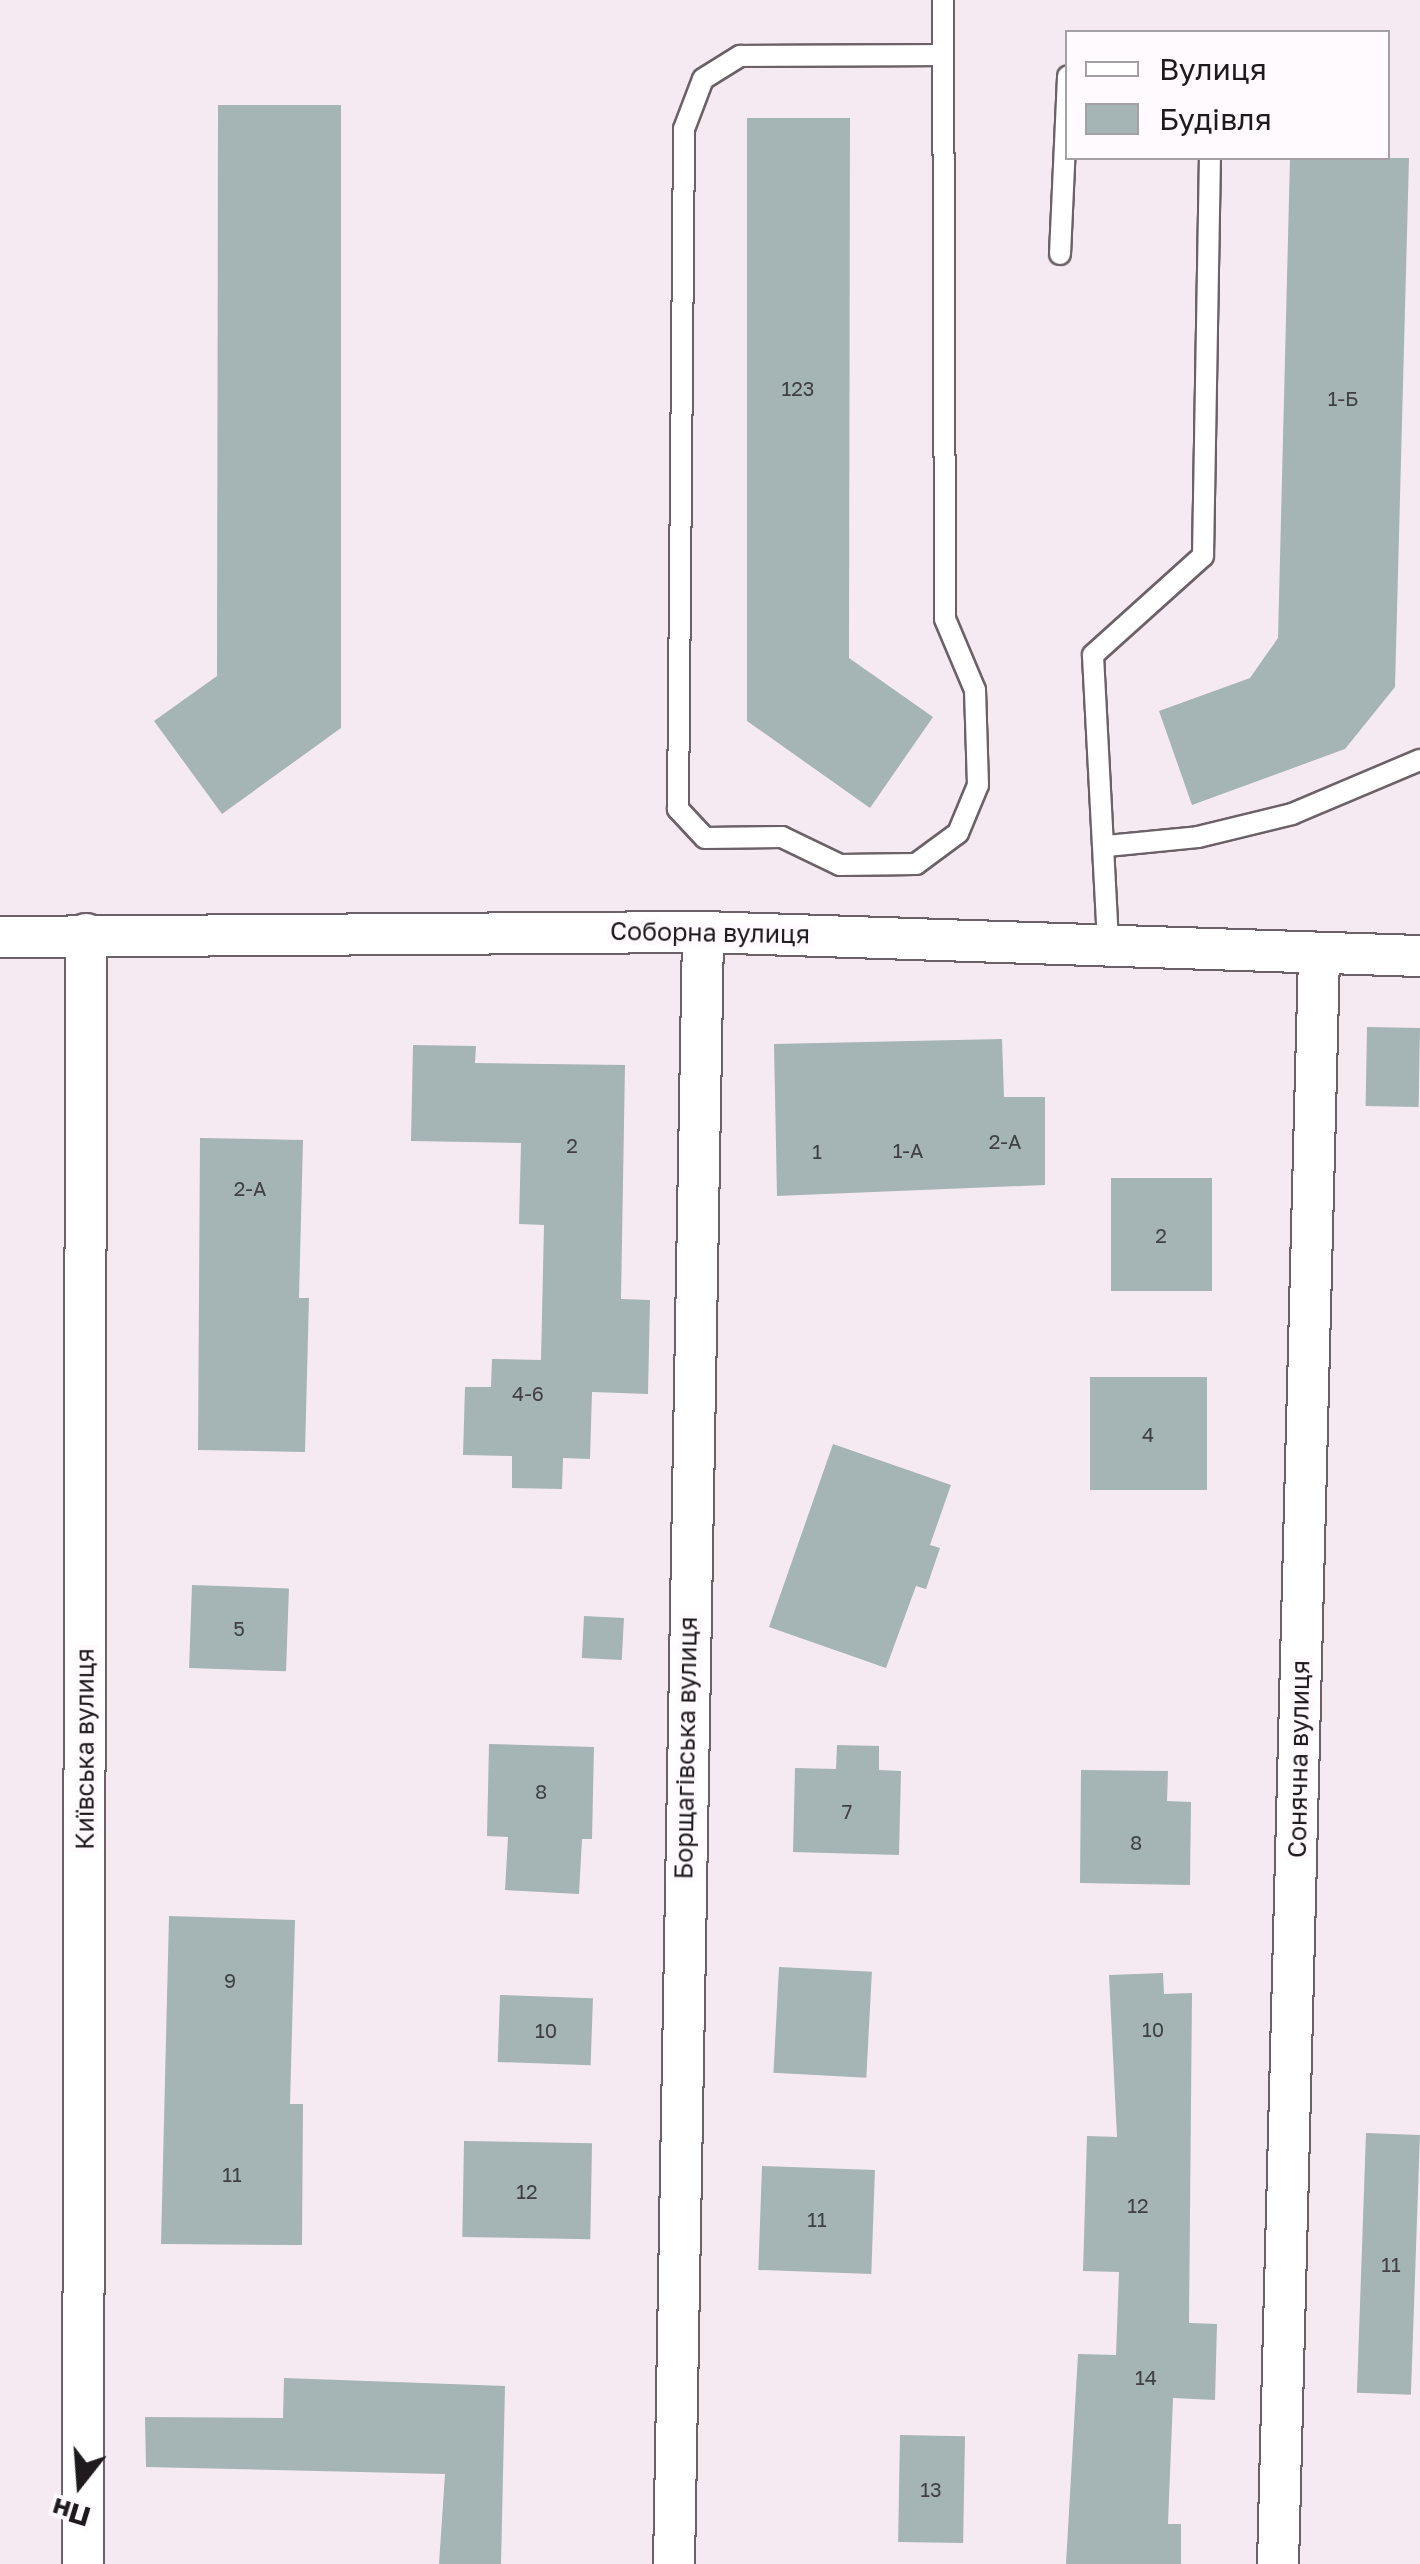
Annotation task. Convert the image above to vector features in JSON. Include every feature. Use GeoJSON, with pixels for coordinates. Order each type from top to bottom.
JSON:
{"type":"FeatureCollection","features":[{"type":"Feature","properties":{"kind":"street","name":"Соборна вулиця"},"geometry":{"type":"LineString","coordinates":[[0,937],[703,932],[1108,942],[1420,956]]}},
{"type":"Feature","properties":{"kind":"street","name":"Борщагівська вулиця"},"geometry":{"type":"LineString","coordinates":[[674,2564],[703,932]]}},
{"type":"Feature","properties":{"kind":"street","name":"Київська вулиця"},"geometry":{"type":"LineString","coordinates":[[84,2564],[86,934]]}},
{"type":"Feature","properties":{"kind":"street","name":"Сонячна вулиця"},"geometry":{"type":"LineString","coordinates":[[1278,2564],[1319,954]]}},
{"type":"Feature","properties":{"kind":"lane"},"geometry":{"type":"LineString","coordinates":[[942,0],[944,619],[975,690],[978,785],[958,834],[916,864],[840,865],[782,838],[705,838],[678,809],[684,129],[704,79],[740,56],[942,55]]}},
{"type":"Feature","properties":{"kind":"lane"},"geometry":{"type":"LineString","coordinates":[[1060,254],[1065,143]]}},
{"type":"Feature","properties":{"kind":"lane"},"geometry":{"type":"LineString","coordinates":[[1108,942],[1107,846],[1093,655],[1203,556],[1210,160]]}},
{"type":"Feature","properties":{"kind":"lane"},"geometry":{"type":"LineString","coordinates":[[1107,846],[1198,837],[1292,814],[1420,760]]}},
{"type":"Feature","properties":{"kind":"building"},"geometry":{"type":"Polygon","coordinates":[[[218,105],[341,105],[341,728],[222,814],[154,721],[217,676],[218,105]]]}},
{"type":"Feature","properties":{"kind":"building"},"geometry":{"type":"Polygon","coordinates":[[[747,118],[850,118],[849,658],[933,717],[870,808],[747,721],[747,118]]]}},
{"type":"Feature","properties":{"kind":"building"},"geometry":{"type":"Polygon","coordinates":[[[1409,158],[1395,687],[1345,749],[1192,805],[1159,711],[1250,678],[1278,638],[1290,160],[1409,158]]]}},
{"type":"Feature","properties":{"kind":"building"},"geometry":{"type":"Polygon","coordinates":[[[1367,1027],[1420,1028],[1419,1107],[1366,1106],[1367,1027]]]}},
{"type":"Feature","properties":{"kind":"building"},"geometry":{"type":"Polygon","coordinates":[[[1002,1039],[1004,1097],[1045,1097],[1045,1185],[777,1196],[774,1044],[1002,1039]]]}},
{"type":"Feature","properties":{"kind":"building"},"geometry":{"type":"Polygon","coordinates":[[[413,1045],[476,1046],[475,1063],[625,1065],[621,1299],[650,1300],[648,1394],[592,1392],[590,1459],[563,1458],[562,1489],[512,1488],[512,1456],[463,1455],[465,1387],[491,1387],[492,1359],[541,1360],[544,1225],[519,1224],[521,1143],[411,1141],[413,1045]]]}},
{"type":"Feature","properties":{"kind":"building"},"geometry":{"type":"Polygon","coordinates":[[[200,1138],[303,1140],[299,1298],[309,1298],[305,1452],[198,1450],[200,1138]]]}},
{"type":"Feature","properties":{"kind":"building"},"geometry":{"type":"Polygon","coordinates":[[[1111,1178],[1212,1178],[1212,1291],[1111,1291],[1111,1178]]]}},
{"type":"Feature","properties":{"kind":"building"},"geometry":{"type":"Polygon","coordinates":[[[1090,1377],[1207,1377],[1207,1490],[1090,1490],[1090,1377]]]}},
{"type":"Feature","properties":{"kind":"building"},"geometry":{"type":"Polygon","coordinates":[[[833,1444],[951,1485],[930,1545],[940,1548],[926,1589],[916,1586],[886,1668],[769,1627],[833,1444]]]}},
{"type":"Feature","properties":{"kind":"building"},"geometry":{"type":"Polygon","coordinates":[[[192,1585],[289,1588],[286,1671],[189,1668],[192,1585]]]}},
{"type":"Feature","properties":{"kind":"building"},"geometry":{"type":"Polygon","coordinates":[[[584,1616],[624,1618],[622,1660],[582,1658],[584,1616]]]}},
{"type":"Feature","properties":{"kind":"building"},"geometry":{"type":"Polygon","coordinates":[[[489,1744],[594,1747],[592,1839],[582,1839],[579,1894],[505,1890],[508,1837],[487,1836],[489,1744]]]}},
{"type":"Feature","properties":{"kind":"building"},"geometry":{"type":"Polygon","coordinates":[[[837,1745],[879,1746],[879,1770],[901,1771],[899,1855],[793,1852],[795,1768],[836,1769],[837,1745]]]}},
{"type":"Feature","properties":{"kind":"building"},"geometry":{"type":"Polygon","coordinates":[[[1081,1770],[1168,1771],[1167,1801],[1191,1802],[1190,1885],[1080,1883],[1081,1770]]]}},
{"type":"Feature","properties":{"kind":"building"},"geometry":{"type":"Polygon","coordinates":[[[169,1916],[295,1920],[290,2104],[303,2104],[302,2245],[161,2244],[169,1916]]]}},
{"type":"Feature","properties":{"kind":"building"},"geometry":{"type":"Polygon","coordinates":[[[779,1967],[872,1972],[866,2078],[773,2073],[779,1967]]]}},
{"type":"Feature","properties":{"kind":"building"},"geometry":{"type":"Polygon","coordinates":[[[1163,1973],[1164,1994],[1192,1993],[1189,2323],[1217,2324],[1215,2400],[1173,2398],[1168,2524],[1181,2524],[1181,2564],[1066,2564],[1078,2354],[1116,2355],[1119,2272],[1083,2271],[1087,2136],[1117,2137],[1109,1975],[1163,1973]]]}},
{"type":"Feature","properties":{"kind":"building"},"geometry":{"type":"Polygon","coordinates":[[[500,1995],[593,1998],[591,2065],[498,2062],[500,1995]]]}},
{"type":"Feature","properties":{"kind":"building"},"geometry":{"type":"Polygon","coordinates":[[[1366,2133],[1420,2135],[1411,2395],[1357,2393],[1366,2133]]]}},
{"type":"Feature","properties":{"kind":"building"},"geometry":{"type":"Polygon","coordinates":[[[464,2141],[592,2143],[590,2239],[462,2237],[464,2141]]]}},
{"type":"Feature","properties":{"kind":"building"},"geometry":{"type":"Polygon","coordinates":[[[762,2166],[875,2170],[871,2274],[758,2270],[762,2166]]]}},
{"type":"Feature","properties":{"kind":"building"},"geometry":{"type":"Polygon","coordinates":[[[284,2378],[505,2386],[501,2564],[439,2564],[445,2474],[146,2467],[145,2417],[283,2418],[284,2378]]]}},
{"type":"Feature","properties":{"kind":"building"},"geometry":{"type":"Polygon","coordinates":[[[900,2435],[965,2436],[963,2543],[898,2542],[900,2435]]]}}]}
